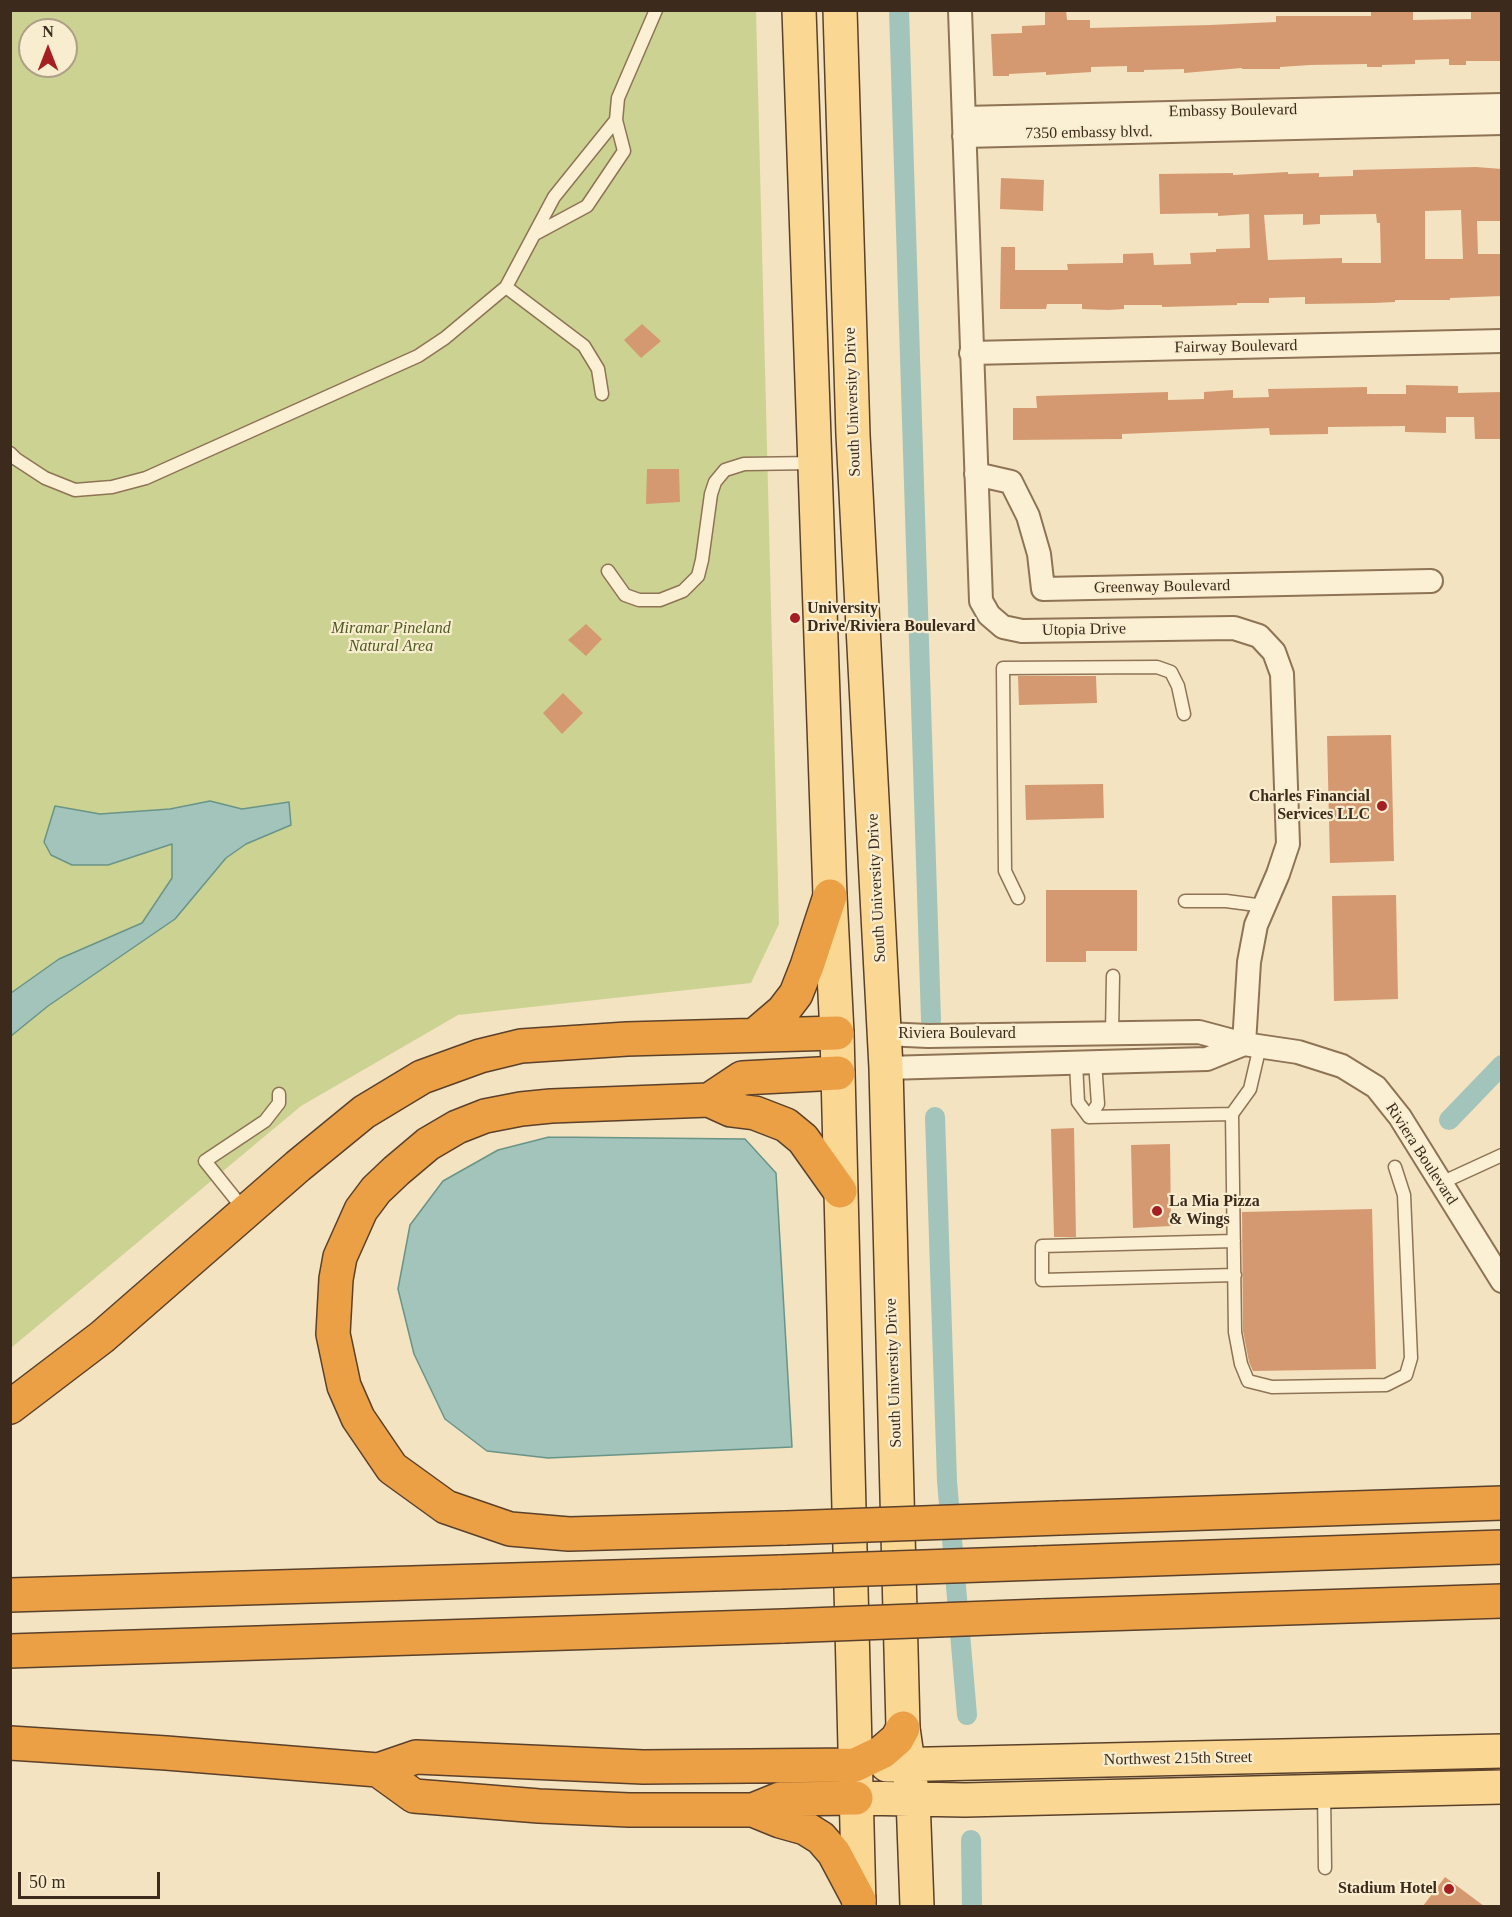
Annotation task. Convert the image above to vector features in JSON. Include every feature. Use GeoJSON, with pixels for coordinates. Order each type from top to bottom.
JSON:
{"type":"FeatureCollection","features":[{"type":"Feature","properties":{"kind":"highway"},"geometry":{"type":"LineString","coordinates":[[755,1035],[783,1011],[796,994],[830,896]]}},
{"type":"Feature","properties":{"kind":"highway"},"geometry":{"type":"LineString","coordinates":[[10,1407],[102,1337],[364,1112],[423,1077],[480,1056],[521,1046],[627,1039],[837,1033]]}},
{"type":"Feature","properties":{"kind":"highway"},"geometry":{"type":"LineString","coordinates":[[709,1100],[742,1078],[838,1073]]}},
{"type":"Feature","properties":{"kind":"highway"},"geometry":{"type":"LineString","coordinates":[[840,1191],[803,1138],[786,1125],[755,1113],[731,1110],[709,1100],[521,1109],[485,1116],[457,1126],[429,1144],[376,1190],[361,1210],[348,1236],[340,1257],[334,1298],[333,1334],[336,1357],[344,1386],[358,1418],[392,1468],[446,1507],[510,1529],[569,1534],[1502,1503]]}},
{"type":"Feature","properties":{"kind":"highway"},"geometry":{"type":"LineString","coordinates":[[10,1595],[781,1572],[1502,1547]]}},
{"type":"Feature","properties":{"kind":"highway"},"geometry":{"type":"LineString","coordinates":[[10,1651],[1502,1601]]}},
{"type":"Feature","properties":{"kind":"highway"},"geometry":{"type":"LineString","coordinates":[[10,1743],[378,1770],[417,1757],[651,1767],[855,1765],[882,1752],[897,1739],[903,1728]]}},
{"type":"Feature","properties":{"kind":"highway"},"geometry":{"type":"LineString","coordinates":[[378,1770],[414,1796],[562,1807],[753,1810],[805,1828],[821,1838],[834,1853],[859,1903]]}},
{"type":"Feature","properties":{"kind":"highway"},"geometry":{"type":"LineString","coordinates":[[753,1810],[780,1799],[856,1798]]}},
{"type":"Feature","properties":{"kind":"main road"},"geometry":{"type":"LineString","coordinates":[[799,10],[830,896],[837,1033],[859,1903]]}},
{"type":"Feature","properties":{"kind":"main road","name":"South University Drive"},"geometry":{"type":"LineString","coordinates":[[840,10],[853,435],[885,1034],[903,1728],[913,1798],[917,1906]]}},
{"type":"Feature","properties":{"kind":"main road"},"geometry":{"type":"LineString","coordinates":[[837,1033],[885,1034]]}},
{"type":"Feature","properties":{"kind":"main road"},"geometry":{"type":"LineString","coordinates":[[838,1073],[886,1068]]}},
{"type":"Feature","properties":{"kind":"main road","name":"Northwest 215th Street"},"geometry":{"type":"LineString","coordinates":[[855,1765],[1502,1751]]}},
{"type":"Feature","properties":{"kind":"main road"},"geometry":{"type":"LineString","coordinates":[[856,1798],[965,1800],[1502,1787]]}},
{"type":"Feature","properties":{"kind":"street","name":"Utopia Drive"},"geometry":{"type":"LineString","coordinates":[[960,10],[981,601],[989,615],[1003,627],[1022,631],[1234,628],[1259,636],[1274,652],[1282,674],[1288,844],[1256,925],[1249,962],[1252,1045]]}},
{"type":"Feature","properties":{"kind":"street","name":"Embassy Boulevard"},"geometry":{"type":"LineString","coordinates":[[964,127],[1502,105]]}},
{"type":"Feature","properties":{"kind":"street","name":"7350 embassy blvd."},"geometry":{"type":"LineString","coordinates":[[964,127],[1502,123]]}},
{"type":"Feature","properties":{"kind":"street","name":"Fairway Boulevard"},"geometry":{"type":"LineString","coordinates":[[971,353],[1502,341]]}},
{"type":"Feature","properties":{"kind":"street","name":"Greenway Boulevard"},"geometry":{"type":"LineString","coordinates":[[976,474],[1011,482],[1028,516],[1039,554],[1043,589],[1431,581]]}},
{"type":"Feature","properties":{"kind":"street","name":"Riviera Boulevard"},"geometry":{"type":"LineString","coordinates":[[885,1034],[928,1036],[1199,1032],[1252,1045],[1298,1052],[1342,1066],[1376,1087],[1400,1117],[1502,1281]]}},
{"type":"Feature","properties":{"kind":"street","name":"Riviera Boulevard"},"geometry":{"type":"LineString","coordinates":[[886,1068],[1207,1059],[1252,1045]]}},
{"type":"Feature","properties":{"kind":"lane"},"geometry":{"type":"LineString","coordinates":[[534,234],[587,206],[624,151],[616,120],[618,99],[656,10]]}},
{"type":"Feature","properties":{"kind":"lane"},"geometry":{"type":"LineString","coordinates":[[10,453],[45,478],[75,490],[112,488],[146,478],[418,356],[445,338],[506,287],[554,197],[616,120]]}},
{"type":"Feature","properties":{"kind":"lane"},"geometry":{"type":"LineString","coordinates":[[506,287],[584,346],[598,369],[602,394]]}},
{"type":"Feature","properties":{"kind":"lane"},"geometry":{"type":"LineString","coordinates":[[608,571],[625,595],[639,600],[660,600],[683,591],[698,576],[711,494],[715,482],[725,470],[744,464],[815,462]]}},
{"type":"Feature","properties":{"kind":"lane"},"geometry":{"type":"LineString","coordinates":[[1018,898],[1005,871],[1003,668],[1157,667],[1171,672],[1178,686],[1184,714]]}},
{"type":"Feature","properties":{"kind":"lane"},"geometry":{"type":"LineString","coordinates":[[1185,901],[1226,901],[1264,906]]}},
{"type":"Feature","properties":{"kind":"lane"},"geometry":{"type":"LineString","coordinates":[[1112,1033],[1113,976]]}},
{"type":"Feature","properties":{"kind":"lane"},"geometry":{"type":"LineString","coordinates":[[1252,1045],[1250,1089],[1232,1114],[1235,1332],[1241,1364],[1248,1381],[1272,1387],[1386,1385],[1406,1375],[1411,1358],[1405,1206],[1395,1167]]}},
{"type":"Feature","properties":{"kind":"lane"},"geometry":{"type":"LineString","coordinates":[[1085,1063],[1078,1102],[1089,1117]]}},
{"type":"Feature","properties":{"kind":"lane"},"geometry":{"type":"LineString","coordinates":[[1085,1063],[1098,1104],[1089,1117]]}},
{"type":"Feature","properties":{"kind":"lane"},"geometry":{"type":"LineString","coordinates":[[246,1212],[205,1161],[265,1121],[279,1103],[279,1094]]}},
{"type":"Feature","properties":{"kind":"lane"},"geometry":{"type":"LineString","coordinates":[[1089,1117],[1232,1114]]}},
{"type":"Feature","properties":{"kind":"lane"},"geometry":{"type":"LineString","coordinates":[[1441,1183],[1502,1155]]}},
{"type":"Feature","properties":{"kind":"lane"},"geometry":{"type":"LineString","coordinates":[[1234,1241],[1042,1246],[1042,1280],[1235,1275]]}},
{"type":"Feature","properties":{"kind":"lane"},"geometry":{"type":"LineString","coordinates":[[1324,1791],[1325,1868]]}},
{"type":"Feature","properties":{"kind":"green space","name":"Miramar Pineland Natural Area"},"geometry":{"type":"Polygon","coordinates":[[[11,11],[756,11],[779,924],[751,983],[458,1015],[301,1106],[11,1348],[11,11]]]}},
{"type":"Feature","properties":{"kind":"water"},"geometry":{"type":"Polygon","coordinates":[[[210,801],[242,809],[289,802],[291,825],[246,844],[226,858],[175,919],[48,1006],[11,1036],[11,993],[59,959],[142,923],[172,878],[172,844],[108,865],[72,865],[51,855],[44,842],[55,806],[100,814],[170,809],[210,801]]]}},
{"type":"Feature","properties":{"kind":"water"},"geometry":{"type":"Polygon","coordinates":[[[549,1137],[745,1139],[776,1173],[792,1447],[548,1458],[487,1451],[445,1419],[414,1354],[398,1289],[410,1225],[443,1181],[498,1150],[549,1137]]]}},
{"type":"Feature","properties":{"kind":"building"},"geometry":{"type":"Polygon","coordinates":[[[1045,10],[1066,10],[1067,20],[1090,20],[1090,28],[1276,22],[1276,16],[1371,16],[1371,12],[1413,11],[1413,20],[1471,19],[1471,10],[1502,10],[1502,61],[1466,61],[1466,65],[1449,65],[1449,59],[1415,60],[1415,64],[1382,65],[1382,67],[1367,67],[1367,64],[1310,65],[1280,67],[1280,69],[1242,68],[1184,73],[1184,69],[1127,72],[1127,66],[1091,67],[1091,72],[1046,75],[1046,72],[993,76],[991,34],[1022,33],[1022,26],[1045,25],[1045,10]]]}},
{"type":"Feature","properties":{"kind":"building"},"geometry":{"type":"Polygon","coordinates":[[[1476,167],[1502,169],[1502,221],[1477,221],[1478,254],[1502,254],[1502,296],[1450,298],[1450,300],[1305,304],[1305,297],[1269,298],[1269,303],[1237,303],[1237,305],[1162,307],[1162,305],[1124,305],[1124,309],[1108,310],[1082,309],[1082,304],[1047,304],[1046,309],[1000,309],[1001,247],[1015,247],[1015,270],[1068,270],[1067,264],[1123,263],[1123,254],[1153,253],[1154,265],[1191,264],[1190,253],[1216,252],[1216,249],[1250,248],[1249,214],[1218,216],[1218,213],[1160,214],[1159,174],[1233,173],[1233,175],[1288,172],[1288,174],[1319,173],[1319,177],[1353,176],[1353,170],[1476,167]],[[1461,210],[1425,211],[1425,259],[1463,259],[1461,210]],[[1303,214],[1264,215],[1268,260],[1342,258],[1342,263],[1381,263],[1380,223],[1377,223],[1376,214],[1320,215],[1320,224],[1303,225],[1303,214]]]}},
{"type":"Feature","properties":{"kind":"building"},"geometry":{"type":"Polygon","coordinates":[[[1001,178],[1044,180],[1043,211],[1000,209],[1001,178]]]}},
{"type":"Feature","properties":{"kind":"building"},"geometry":{"type":"Polygon","coordinates":[[[642,324],[661,341],[641,358],[624,340],[642,324]]]}},
{"type":"Feature","properties":{"kind":"building"},"geometry":{"type":"Polygon","coordinates":[[[1406,385],[1458,386],[1458,393],[1502,392],[1501,439],[1475,439],[1474,417],[1446,417],[1446,433],[1405,432],[1405,426],[1328,427],[1328,434],[1270,435],[1269,428],[1122,434],[1122,439],[1013,440],[1013,408],[1037,408],[1036,396],[1168,392],[1168,400],[1204,399],[1204,392],[1233,390],[1233,398],[1269,397],[1268,389],[1367,387],[1367,394],[1406,394],[1406,385]]]}},
{"type":"Feature","properties":{"kind":"building"},"geometry":{"type":"Polygon","coordinates":[[[647,469],[679,469],[680,502],[646,504],[647,469]]]}},
{"type":"Feature","properties":{"kind":"building"},"geometry":{"type":"Polygon","coordinates":[[[586,624],[602,639],[586,656],[568,640],[586,624]]]}},
{"type":"Feature","properties":{"kind":"building"},"geometry":{"type":"Polygon","coordinates":[[[1018,676],[1096,676],[1097,703],[1019,705],[1018,676]]]}},
{"type":"Feature","properties":{"kind":"building"},"geometry":{"type":"Polygon","coordinates":[[[563,693],[583,713],[562,734],[543,713],[563,693]]]}},
{"type":"Feature","properties":{"kind":"building"},"geometry":{"type":"Polygon","coordinates":[[[1391,735],[1394,861],[1330,863],[1327,736],[1391,735]]]}},
{"type":"Feature","properties":{"kind":"building"},"geometry":{"type":"Polygon","coordinates":[[[1103,784],[1104,818],[1026,820],[1025,785],[1103,784]]]}},
{"type":"Feature","properties":{"kind":"building"},"geometry":{"type":"Polygon","coordinates":[[[1046,890],[1137,890],[1137,951],[1086,951],[1086,962],[1046,962],[1046,890]]]}},
{"type":"Feature","properties":{"kind":"building"},"geometry":{"type":"Polygon","coordinates":[[[1396,895],[1398,999],[1334,1001],[1332,896],[1396,895]]]}},
{"type":"Feature","properties":{"kind":"building"},"geometry":{"type":"Polygon","coordinates":[[[1074,1128],[1076,1237],[1054,1237],[1051,1129],[1074,1128]]]}},
{"type":"Feature","properties":{"kind":"building"},"geometry":{"type":"Polygon","coordinates":[[[1170,1144],[1171,1226],[1133,1228],[1131,1145],[1170,1144]]]}},
{"type":"Feature","properties":{"kind":"building"},"geometry":{"type":"Polygon","coordinates":[[[1372,1209],[1376,1369],[1253,1371],[1243,1331],[1242,1212],[1372,1209]]]}},
{"type":"Feature","properties":{"kind":"building","name":"Stadium Hotel"},"geometry":{"type":"Polygon","coordinates":[[[1445,1877],[1484,1906],[1423,1906],[1445,1877]]]}},
{"type":"Feature","properties":{"kind":"waterway"},"geometry":{"type":"LineString","coordinates":[[899,10],[931,1020]]}},
{"type":"Feature","properties":{"kind":"waterway"},"geometry":{"type":"LineString","coordinates":[[1449,1120],[1502,1065]]}},
{"type":"Feature","properties":{"kind":"waterway"},"geometry":{"type":"LineString","coordinates":[[935,1117],[947,1481],[967,1715]]}},
{"type":"Feature","properties":{"kind":"waterway"},"geometry":{"type":"LineString","coordinates":[[971,1840],[972,1906]]}},
{"type":"Feature","properties":{"kind":"place","name":"University Drive/Riviera Boulevard"},"geometry":{"type":"Point","coordinates":[795,618]}},
{"type":"Feature","properties":{"kind":"place","name":"Charles Financial Services LLC"},"geometry":{"type":"Point","coordinates":[1382,806]}},
{"type":"Feature","properties":{"kind":"place","name":"La Mia Pizza & Wings"},"geometry":{"type":"Point","coordinates":[1157,1211]}},
{"type":"Feature","properties":{"kind":"place","name":"Stadium Hotel"},"geometry":{"type":"Point","coordinates":[1449,1889]}}]}
